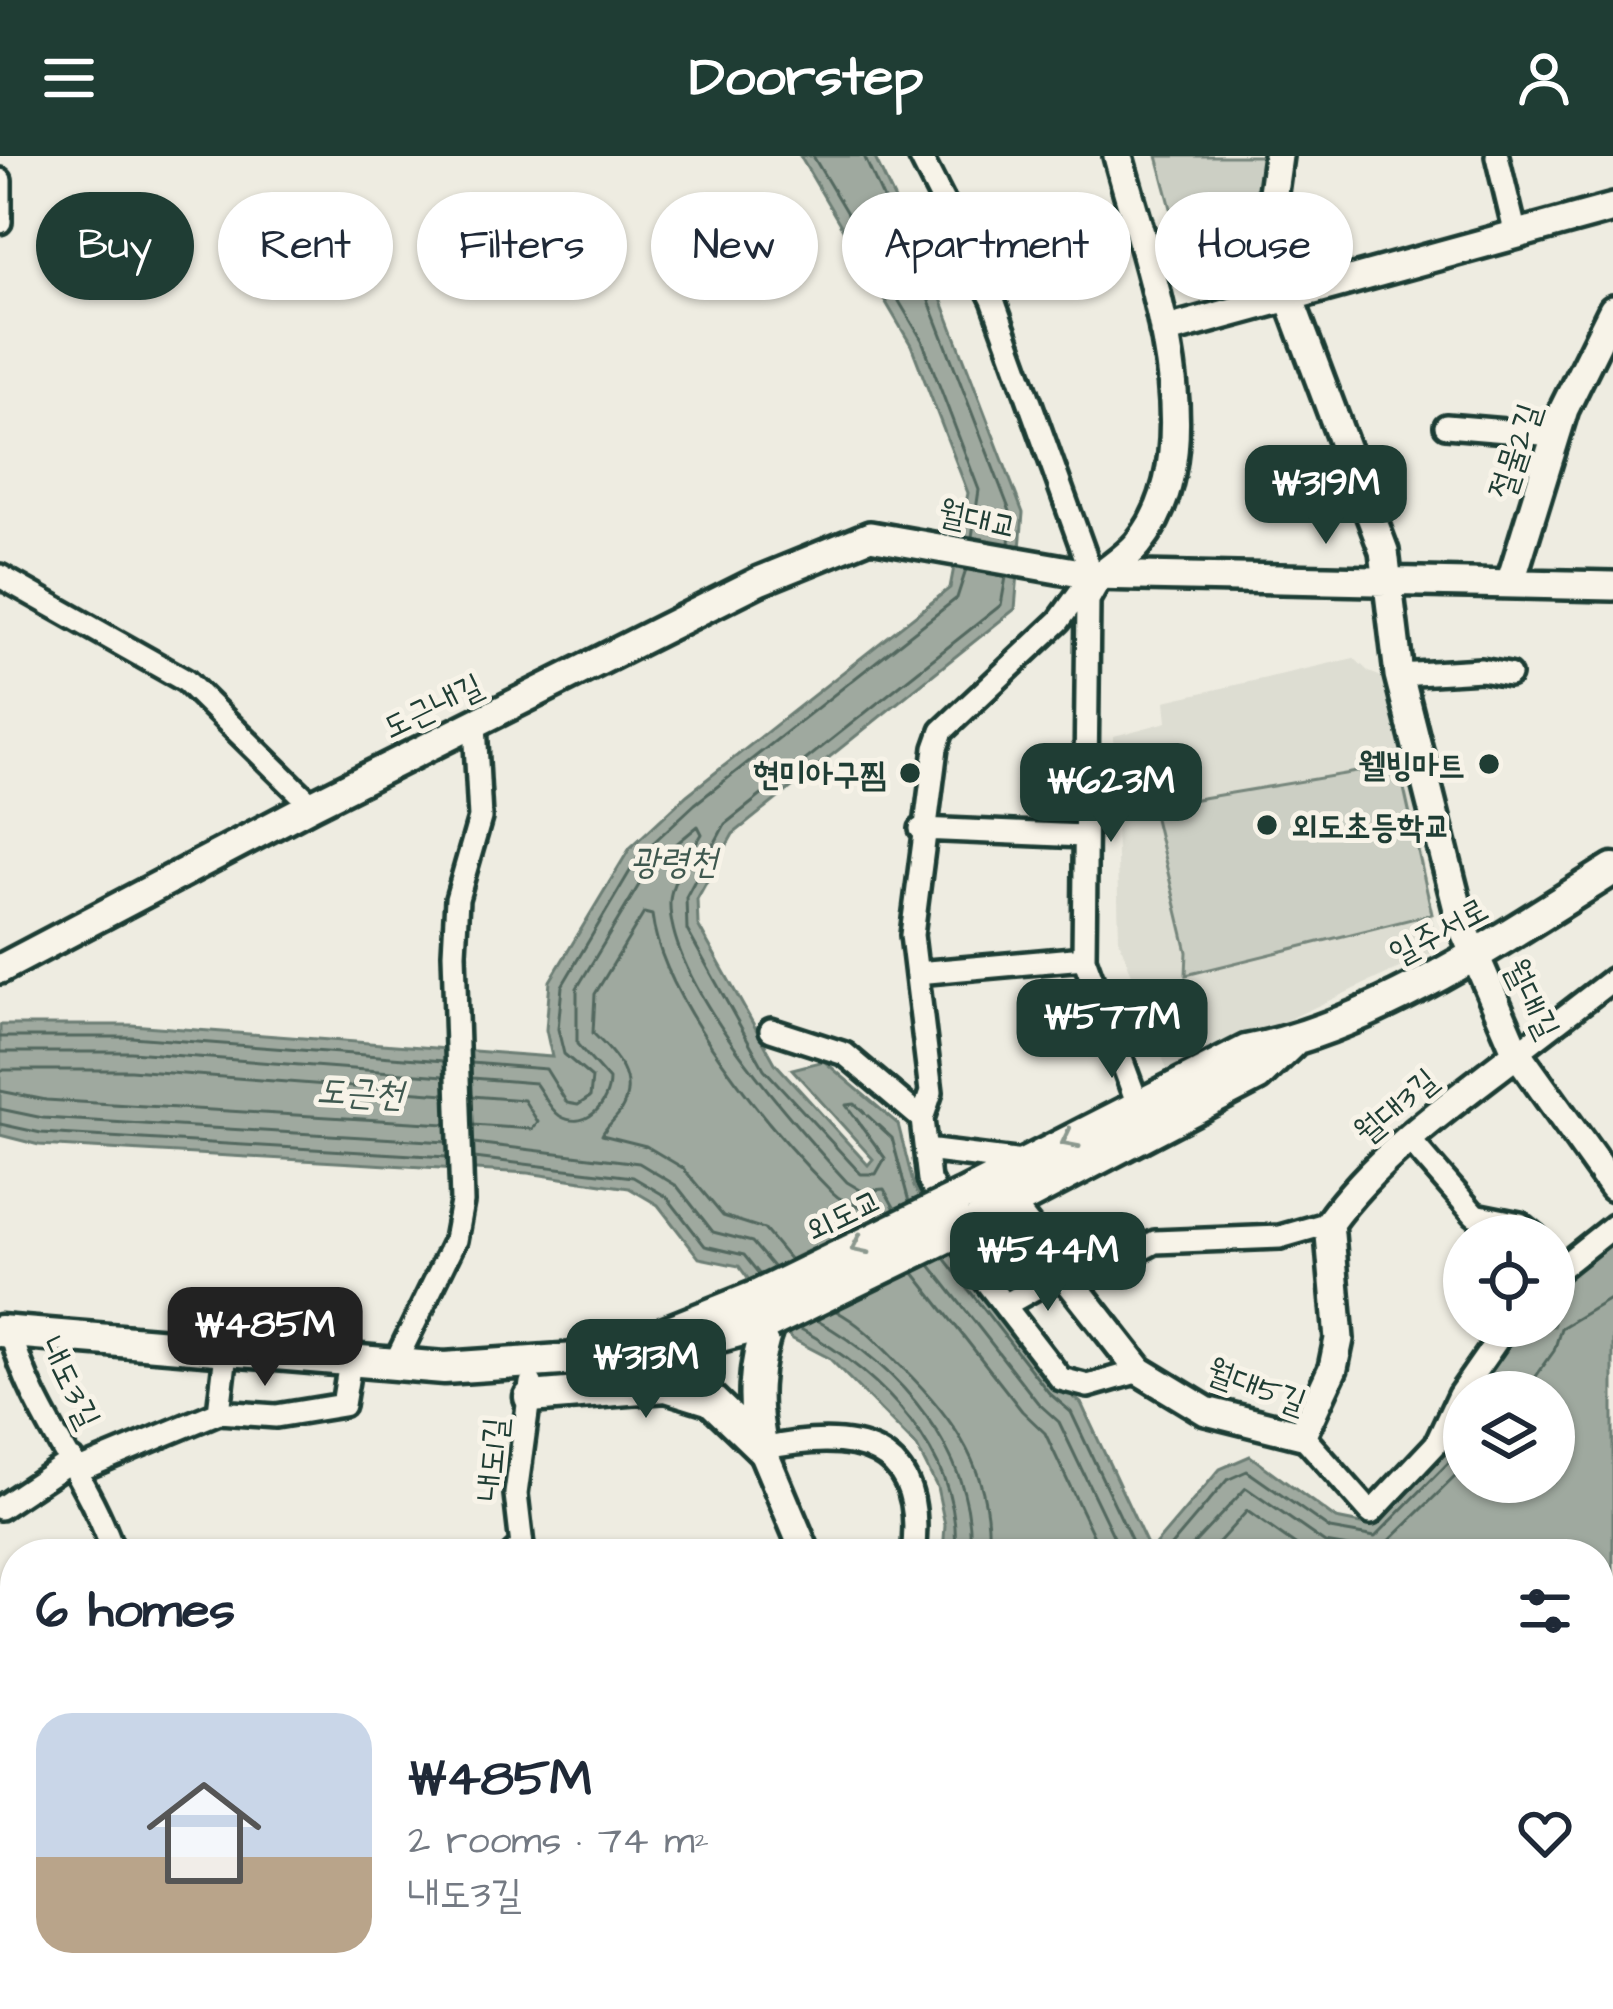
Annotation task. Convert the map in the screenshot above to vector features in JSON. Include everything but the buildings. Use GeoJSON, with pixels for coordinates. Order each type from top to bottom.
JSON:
{"type":"FeatureCollection","features":[{"type":"Feature","properties":{"kind":"main road","name":"일주서로"},"geometry":{"type":"LineString","coordinates":[[967,1210],[1024,1162],[1246,1051],[1291,1043],[1474,957],[1613,869]]}},
{"type":"Feature","properties":{"kind":"main road","name":"일주서로"},"geometry":{"type":"LineString","coordinates":[[967,1210],[1012,1208],[1096,1157],[1257,1076],[1291,1043]]}},
{"type":"Feature","properties":{"kind":"main road","name":"외도교"},"geometry":{"type":"LineString","coordinates":[[763,1310],[967,1210]]}},
{"type":"Feature","properties":{"kind":"main road"},"geometry":{"type":"LineString","coordinates":[[6,1332],[394,1365],[533,1365],[591,1358],[763,1310],[754,1411],[762,1449]]}},
{"type":"Feature","properties":{"kind":"main road"},"geometry":{"type":"LineString","coordinates":[[530,1397],[667,1386],[711,1400],[762,1449]]}},
{"type":"Feature","properties":{"kind":"street"},"geometry":{"type":"LineString","coordinates":[[0,222],[3,156]]}},
{"type":"Feature","properties":{"kind":"street"},"geometry":{"type":"LineString","coordinates":[[920,156],[993,300],[1097,575],[1088,601],[1084,958],[1138,1105]]}},
{"type":"Feature","properties":{"kind":"street"},"geometry":{"type":"LineString","coordinates":[[1118,156],[1164,331],[1174,423],[1169,469],[1148,530],[942,731],[921,829],[912,935],[931,1093],[922,1120],[929,1180],[949,1223],[1061,1379],[1088,1386],[1140,1371]]}},
{"type":"Feature","properties":{"kind":"street","name":"월대1길"},"geometry":{"type":"LineString","coordinates":[[1273,192],[1278,156]]}},
{"type":"Feature","properties":{"kind":"street"},"geometry":{"type":"LineString","coordinates":[[1497,156],[1516,235]]}},
{"type":"Feature","properties":{"kind":"street"},"geometry":{"type":"LineString","coordinates":[[1353,280],[1613,208]]}},
{"type":"Feature","properties":{"kind":"street"},"geometry":{"type":"LineString","coordinates":[[1164,331],[1278,300]]}},
{"type":"Feature","properties":{"kind":"street","name":"월대1길"},"geometry":{"type":"LineString","coordinates":[[1290,300],[1384,551],[1399,675],[1474,957],[1517,1052],[1613,1187]]}},
{"type":"Feature","properties":{"kind":"street","name":"절물2길"},"geometry":{"type":"LineString","coordinates":[[1510,584],[1554,435],[1605,346],[1613,310]]}},
{"type":"Feature","properties":{"kind":"street"},"geometry":{"type":"LineString","coordinates":[[1446,426],[1554,435]]}},
{"type":"Feature","properties":{"kind":"street","name":"도근내길"},"geometry":{"type":"LineString","coordinates":[[0,969],[312,805],[838,545],[870,536],[907,540]]}},
{"type":"Feature","properties":{"kind":"street","name":"월대교"},"geometry":{"type":"LineString","coordinates":[[907,540],[1097,575]]}},
{"type":"Feature","properties":{"kind":"street"},"geometry":{"type":"LineString","coordinates":[[1097,575],[1613,586]]}},
{"type":"Feature","properties":{"kind":"street"},"geometry":{"type":"LineString","coordinates":[[0,576],[186,680],[312,805]]}},
{"type":"Feature","properties":{"kind":"street"},"geometry":{"type":"LineString","coordinates":[[1399,675],[1481,670],[1509,675]]}},
{"type":"Feature","properties":{"kind":"street"},"geometry":{"type":"LineString","coordinates":[[394,1365],[455,1240],[462,1202],[454,1010],[458,899],[480,818],[482,787],[475,724]]}},
{"type":"Feature","properties":{"kind":"street"},"geometry":{"type":"LineString","coordinates":[[921,829],[1083,836]]}},
{"type":"Feature","properties":{"kind":"street"},"geometry":{"type":"LineString","coordinates":[[917,974],[1084,958]]}},
{"type":"Feature","properties":{"kind":"street"},"geometry":{"type":"LineString","coordinates":[[1517,1052],[1613,979]]}},
{"type":"Feature","properties":{"kind":"street"},"geometry":{"type":"LineString","coordinates":[[771,1030],[845,1054],[922,1120]]}},
{"type":"Feature","properties":{"kind":"street","name":"월대3길"},"geometry":{"type":"LineString","coordinates":[[1329,1223],[1355,1187],[1408,1138],[1517,1052]]}},
{"type":"Feature","properties":{"kind":"street"},"geometry":{"type":"LineString","coordinates":[[1408,1138],[1475,1215]]}},
{"type":"Feature","properties":{"kind":"street"},"geometry":{"type":"LineString","coordinates":[[926,1150],[1024,1162]]}},
{"type":"Feature","properties":{"kind":"street","name":"월대5길"},"geometry":{"type":"LineString","coordinates":[[1012,1208],[1140,1371],[1206,1411],[1302,1435],[1372,1513],[1436,1444],[1459,1395],[1492,1347]]}},
{"type":"Feature","properties":{"kind":"street"},"geometry":{"type":"LineString","coordinates":[[1005,1305],[1155,1242],[1280,1237],[1329,1223],[1339,1339],[1333,1368],[1302,1435]]}},
{"type":"Feature","properties":{"kind":"street"},"geometry":{"type":"LineString","coordinates":[[1575,1251],[1613,1226]]}},
{"type":"Feature","properties":{"kind":"street","name":"내도3길"},"geometry":{"type":"LineString","coordinates":[[6,1332],[20,1369],[76,1465],[108,1539]]}},
{"type":"Feature","properties":{"kind":"street"},"geometry":{"type":"LineString","coordinates":[[219,1412],[226,1353]]}},
{"type":"Feature","properties":{"kind":"street","name":"내도3길"},"geometry":{"type":"LineString","coordinates":[[0,1508],[76,1465],[219,1412],[276,1416],[343,1405],[350,1362]]}},
{"type":"Feature","properties":{"kind":"street","name":"내도1길"},"geometry":{"type":"LineString","coordinates":[[521,1539],[516,1494],[533,1365]]}},
{"type":"Feature","properties":{"kind":"street"},"geometry":{"type":"LineString","coordinates":[[800,1539],[762,1449],[815,1437],[861,1444],[898,1467],[913,1493],[915,1539]]}},
{"type":"Feature","properties":{"kind":"shaded area"},"geometry":{"type":"Polygon","coordinates":[[[1157,156],[1269,156],[1264,192],[1167,192],[1157,156]]]}},
{"type":"Feature","properties":{"kind":"shaded area","name":"외도초등학교"},"geometry":{"type":"Polygon","coordinates":[[[1354,658],[1369,672],[1392,681],[1438,950],[1169,1075],[1119,940],[1114,736],[1167,722],[1165,701],[1354,658]]]}},
{"type":"Feature","properties":{"kind":"shaded area"},"geometry":{"type":"Polygon","coordinates":[[[1392,766],[1401,775],[1432,914],[1186,975],[1187,952],[1154,814],[1161,805],[1392,766]]]}},
{"type":"Feature","properties":{"kind":"water"},"geometry":{"type":"Polygon","coordinates":[[[800,156],[874,156],[891,192],[842,192],[842,228],[800,156]]]}},
{"type":"Feature","properties":{"kind":"water"},"geometry":{"type":"Polygon","coordinates":[[[885,300],[941,300],[1023,513],[1015,609],[733,834],[697,899],[698,925],[775,1063],[868,1165],[873,1159],[792,1069],[824,1061],[898,1124],[914,1187],[959,1260],[1058,1385],[1081,1403],[1144,1539],[944,1539],[937,1487],[917,1447],[829,1358],[791,1338],[739,1266],[699,1258],[658,1205],[629,1188],[528,1173],[39,1145],[0,1135],[0,1025],[131,1025],[552,1057],[546,1030],[550,981],[630,848],[687,795],[950,588],[968,493],[911,345],[885,300]]]}},
{"type":"Feature","properties":{"kind":"water"},"geometry":{"type":"Polygon","coordinates":[[[1613,1242],[1613,1539],[1160,1539],[1220,1469],[1250,1456],[1336,1519],[1371,1526],[1443,1451],[1443,1503],[1575,1503],[1575,1371],[1485,1371],[1503,1347],[1575,1347],[1575,1270],[1613,1242]]]}},
{"type":"Feature","properties":{"kind":"place","name":"웰빙마트"},"geometry":{"type":"Point","coordinates":[1489,764]}},
{"type":"Feature","properties":{"kind":"place","name":"현미아구찜"},"geometry":{"type":"Point","coordinates":[910,773]}},
{"type":"Feature","properties":{"kind":"place","name":"외도초등학교"},"geometry":{"type":"Point","coordinates":[1267,825]}},
{"type":"Feature","properties":{"kind":"water label","name":"광령천"},"geometry":{"type":"Point","coordinates":[674,860]}},
{"type":"Feature","properties":{"kind":"water label","name":"도근천"},"geometry":{"type":"Point","coordinates":[360,1091]}}]}
